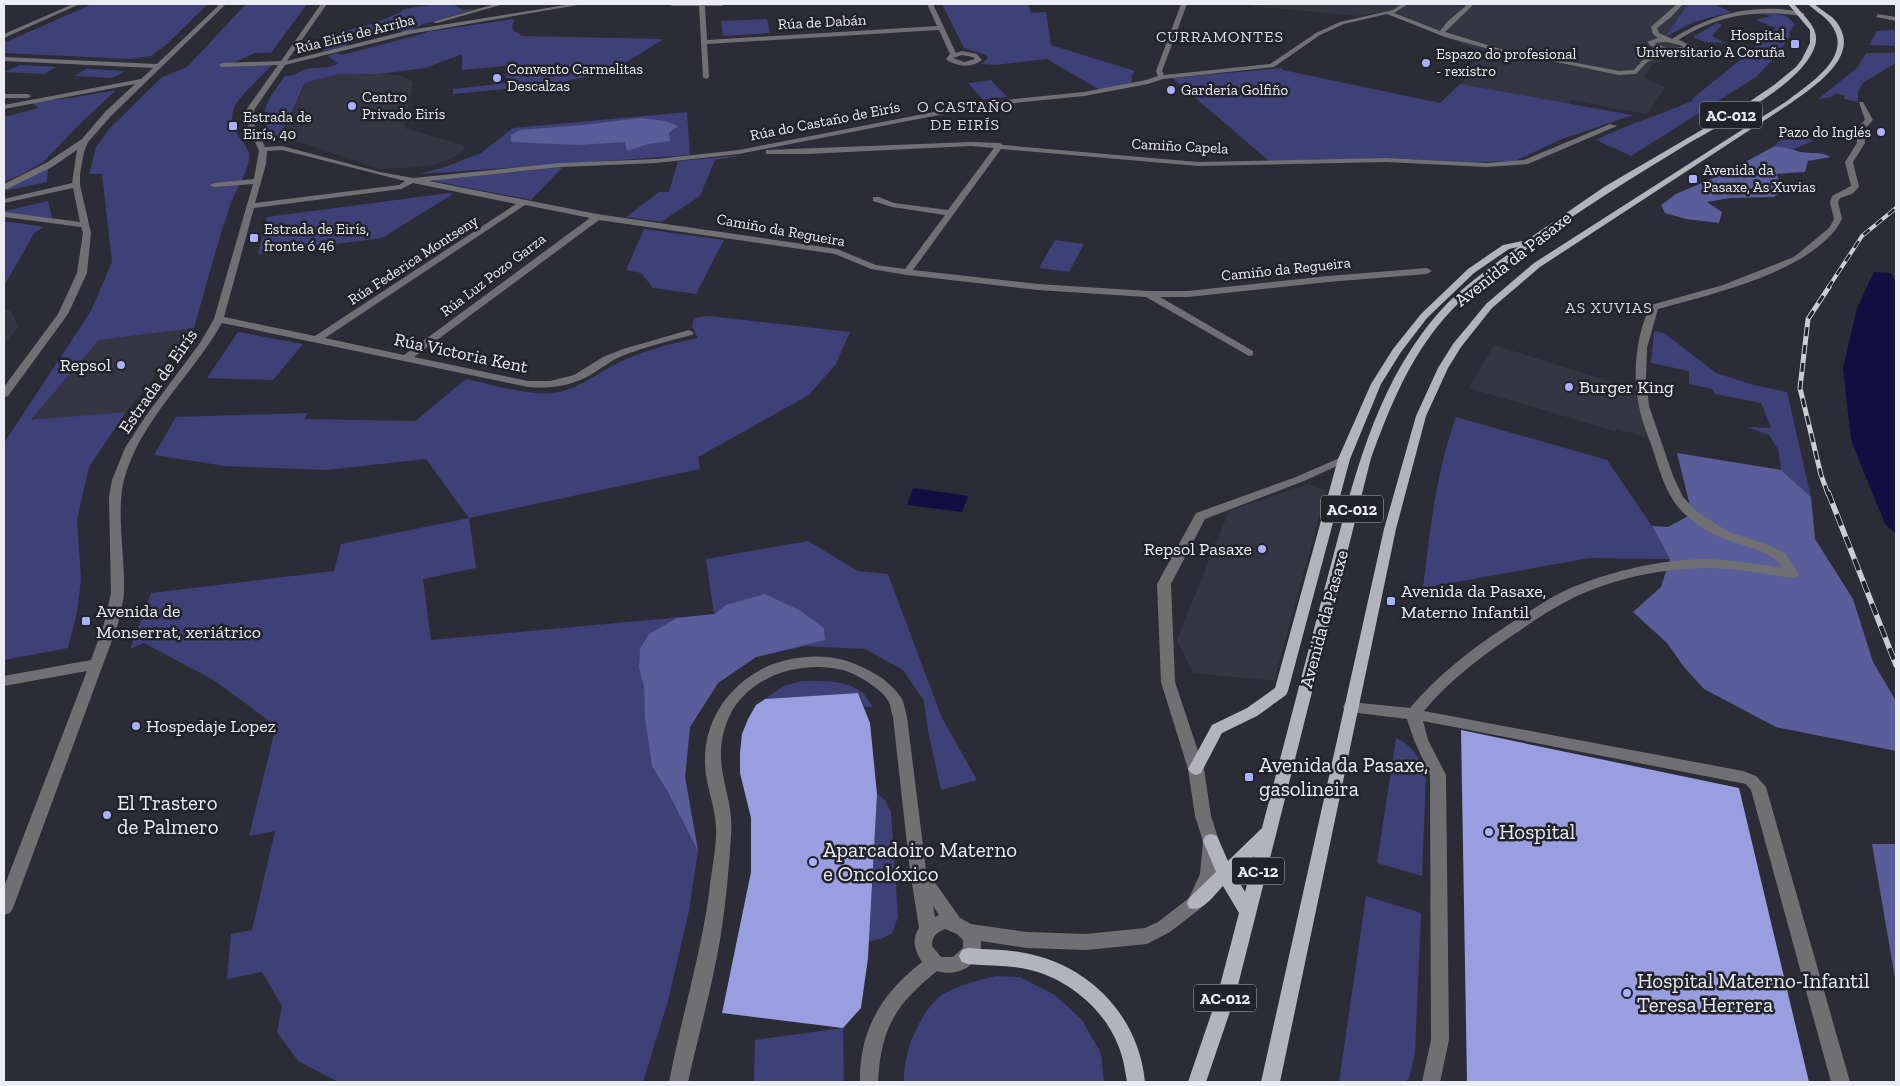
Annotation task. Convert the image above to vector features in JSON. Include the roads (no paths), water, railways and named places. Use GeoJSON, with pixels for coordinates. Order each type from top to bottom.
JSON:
{"type":"FeatureCollection","features":[{"type":"Feature","properties":{"kind":"main road","name":"Avenida da Pasaxe"},"geometry":{"type":"LineString","coordinates":[[1270,1082],[1390,528],[1421,416],[1443,368],[1457,346],[1490,306],[1537,265],[1789,102],[1829,72],[1838,59],[1841,42],[1832,22],[1791,4]]}},
{"type":"Feature","properties":{"kind":"main road","name":"Avenida da Pasaxe"},"geometry":{"type":"LineString","coordinates":[[1197,1082],[1226,997],[1365,458],[1388,398],[1417,348],[1434,324],[1467,290],[1532,240],[1607,189],[1748,105],[1793,72],[1810,51],[1814,36],[1806,9]]}},
{"type":"Feature","properties":{"kind":"main road"},"geometry":{"type":"LineString","coordinates":[[1196,769],[1217,729],[1252,712],[1281,691],[1344,459],[1376,384],[1397,351],[1424,316],[1471,271],[1506,247],[1532,240]]}},
{"type":"Feature","properties":{"kind":"main road"},"geometry":{"type":"LineString","coordinates":[[1194,903],[1269,831]]}},
{"type":"Feature","properties":{"kind":"main road"},"geometry":{"type":"LineString","coordinates":[[1211,841],[1225,874],[1248,912]]}},
{"type":"Feature","properties":{"kind":"main road"},"geometry":{"type":"LineString","coordinates":[[968,956],[1027,961],[1065,974],[1087,990],[1113,1016],[1130,1046],[1136,1082]]}},
{"type":"Feature","properties":{"kind":"street"},"geometry":{"type":"LineString","coordinates":[[4,36],[77,4]]}},
{"type":"Feature","properties":{"kind":"street"},"geometry":{"type":"LineString","coordinates":[[4,187],[48,165],[85,141],[108,114],[224,4]]}},
{"type":"Feature","properties":{"kind":"street"},"geometry":{"type":"LineString","coordinates":[[263,149],[250,126],[248,118],[250,110],[324,4]]}},
{"type":"Feature","properties":{"kind":"street"},"geometry":{"type":"LineString","coordinates":[[410,32],[425,25],[501,4]]}},
{"type":"Feature","properties":{"kind":"street","name":"Rúa Eirís de Arriba"},"geometry":{"type":"LineString","coordinates":[[222,65],[282,64],[316,58],[410,32],[515,12],[581,4]]}},
{"type":"Feature","properties":{"kind":"street"},"geometry":{"type":"LineString","coordinates":[[672,4],[722,4]]}},
{"type":"Feature","properties":{"kind":"street"},"geometry":{"type":"LineString","coordinates":[[930,4],[954,55]]}},
{"type":"Feature","properties":{"kind":"street"},"geometry":{"type":"LineString","coordinates":[[1162,77],[1159,72],[1184,4]]}},
{"type":"Feature","properties":{"kind":"street","name":"Rúa do Castaño de Eirís"},"geometry":{"type":"LineString","coordinates":[[411,181],[561,165],[656,161],[739,152],[979,105],[1084,94],[1148,82],[1162,77],[1272,66],[1318,34],[1342,23],[1362,17],[1395,11],[1405,4]]}},
{"type":"Feature","properties":{"kind":"street"},"geometry":{"type":"LineString","coordinates":[[1447,36],[1442,32],[1449,23],[1471,4]]}},
{"type":"Feature","properties":{"kind":"street"},"geometry":{"type":"LineString","coordinates":[[1545,59],[1619,73],[1636,72],[1645,61],[1671,50],[1688,48],[1682,43],[1656,34],[1654,27],[1669,16],[1680,4]]}},
{"type":"Feature","properties":{"kind":"street"},"geometry":{"type":"LineString","coordinates":[[1671,50],[1655,47],[1650,42],[1670,40],[1712,20],[1769,4]]}},
{"type":"Feature","properties":{"kind":"street"},"geometry":{"type":"LineString","coordinates":[[702,5],[706,77]]}},
{"type":"Feature","properties":{"kind":"street"},"geometry":{"type":"LineString","coordinates":[[1755,9],[1806,9]]}},
{"type":"Feature","properties":{"kind":"street"},"geometry":{"type":"LineString","coordinates":[[1389,13],[1447,36],[1507,52]]}},
{"type":"Feature","properties":{"kind":"street"},"geometry":{"type":"LineString","coordinates":[[1878,16],[1896,19]]}},
{"type":"Feature","properties":{"kind":"street","name":"Rúa de Dabán"},"geometry":{"type":"LineString","coordinates":[[704,42],[941,28]]}},
{"type":"Feature","properties":{"kind":"street"},"geometry":{"type":"LineString","coordinates":[[129,65],[153,61],[171,55]]}},
{"type":"Feature","properties":{"kind":"street"},"geometry":{"type":"LineString","coordinates":[[4,59],[159,66]]}},
{"type":"Feature","properties":{"kind":"street"},"geometry":{"type":"LineString","coordinates":[[4,67],[19,60]]}},
{"type":"Feature","properties":{"kind":"street"},"geometry":{"type":"LineString","coordinates":[[4,107],[142,81]]}},
{"type":"Feature","properties":{"kind":"street"},"geometry":{"type":"LineString","coordinates":[[4,96],[53,97]]}},
{"type":"Feature","properties":{"kind":"street"},"geometry":{"type":"LineString","coordinates":[[1413,714],[1445,679],[1477,652],[1572,592],[1596,583],[1696,564],[1736,566],[1793,574],[1781,556],[1725,535],[1692,514],[1678,498],[1667,476],[1644,406],[1641,378],[1642,348],[1654,307],[1720,289],[1788,263],[1805,253],[1833,229],[1838,218],[1834,202],[1836,196],[1849,192],[1855,187],[1849,162],[1861,143],[1860,129],[1869,120],[1861,103]]}},
{"type":"Feature","properties":{"kind":"street","name":"Camiño Capela"},"geometry":{"type":"LineString","coordinates":[[739,152],[807,152],[971,144],[1198,164],[1386,160],[1487,165],[1525,162],[1613,126]]}},
{"type":"Feature","properties":{"kind":"street"},"geometry":{"type":"LineString","coordinates":[[4,394],[63,314],[82,273],[88,233],[76,185],[77,164],[85,141]]}},
{"type":"Feature","properties":{"kind":"street"},"geometry":{"type":"LineString","coordinates":[[907,272],[1000,146]]}},
{"type":"Feature","properties":{"kind":"street","name":"Camiño da Regueira"},"geometry":{"type":"LineString","coordinates":[[263,149],[282,148],[379,174],[597,217],[837,252],[874,267],[1038,287],[1148,294],[1188,294],[1328,278],[1427,271]]}},
{"type":"Feature","properties":{"kind":"street","name":"Estrada de Eirís"},"geometry":{"type":"LineString","coordinates":[[4,908],[98,664],[110,624],[118,593],[116,497],[118,480],[131,448],[150,417],[205,344],[219,319],[262,164],[263,149]]}},
{"type":"Feature","properties":{"kind":"street"},"geometry":{"type":"LineString","coordinates":[[214,185],[256,181]]}},
{"type":"Feature","properties":{"kind":"street"},"geometry":{"type":"LineString","coordinates":[[249,206],[401,187],[411,181]]}},
{"type":"Feature","properties":{"kind":"street"},"geometry":{"type":"LineString","coordinates":[[4,201],[76,185]]}},
{"type":"Feature","properties":{"kind":"street"},"geometry":{"type":"LineString","coordinates":[[876,199],[892,205],[951,213]]}},
{"type":"Feature","properties":{"kind":"street","name":"Rúa Federica Montseny"},"geometry":{"type":"LineString","coordinates":[[317,339],[523,203]]}},
{"type":"Feature","properties":{"kind":"street"},"geometry":{"type":"LineString","coordinates":[[4,216],[86,225]]}},
{"type":"Feature","properties":{"kind":"street","name":"Rúa Luz Pozo Garza"},"geometry":{"type":"LineString","coordinates":[[407,357],[597,217]]}},
{"type":"Feature","properties":{"kind":"street","name":"Camiño da Regueira"},"geometry":{"type":"LineString","coordinates":[[1148,294],[1249,353]]}},
{"type":"Feature","properties":{"kind":"street","name":"Rúa Victoria Kent"},"geometry":{"type":"LineString","coordinates":[[219,319],[407,357],[528,384],[550,386],[568,382],[606,360],[640,347],[689,333]]}},
{"type":"Feature","properties":{"kind":"street"},"geometry":{"type":"LineString","coordinates":[[968,932],[1027,940],[1086,942],[1147,936],[1164,927],[1194,903],[1208,874],[1211,841],[1203,816],[1196,769],[1168,682],[1164,584],[1200,516],[1300,479],[1344,459]]}},
{"type":"Feature","properties":{"kind":"street"},"geometry":{"type":"LineString","coordinates":[[678,1082],[712,936],[721,861],[724,826],[712,760],[715,736],[723,714],[736,695],[758,677],[782,666],[814,661],[842,665],[861,671],[895,699],[900,717],[918,871],[928,929]]}},
{"type":"Feature","properties":{"kind":"street"},"geometry":{"type":"LineString","coordinates":[[4,681],[98,664]]}},
{"type":"Feature","properties":{"kind":"street"},"geometry":{"type":"LineString","coordinates":[[1350,708],[1413,714],[1708,770],[1751,780],[1758,787],[1841,1082]]}},
{"type":"Feature","properties":{"kind":"street"},"geometry":{"type":"LineString","coordinates":[[1413,714],[1421,740],[1438,775],[1440,1040],[1431,1082]]}},
{"type":"Feature","properties":{"kind":"street"},"geometry":{"type":"LineString","coordinates":[[918,871],[953,922]]}},
{"type":"Feature","properties":{"kind":"street"},"geometry":{"type":"LineString","coordinates":[[953,922],[962,925],[968,932],[972,939],[972,948],[968,956],[956,965],[934,963],[927,958],[922,943],[928,929],[935,924],[953,922]]}},
{"type":"Feature","properties":{"kind":"street"},"geometry":{"type":"LineString","coordinates":[[869,1082],[870,1055],[889,1006],[902,990],[934,963]]}},
{"type":"Feature","properties":{"kind":"street","name":"Avenida da Pasaxe"},"geometry":{"type":"LineString","coordinates":[[1276,1052],[1282,1082]]}},
{"type":"Feature","properties":{"kind":"tunnel"},"geometry":{"type":"LineString","coordinates":[[1507,52],[1545,59]]}},
{"type":"Feature","properties":{"kind":"railway"},"geometry":{"type":"LineString","coordinates":[[1828,288],[1862,236],[1896,208]]}},
{"type":"Feature","properties":{"kind":"railway"},"geometry":{"type":"LineString","coordinates":[[1828,494],[1821,475],[1800,388],[1808,319],[1829,287]]}},
{"type":"Feature","properties":{"kind":"railway"},"geometry":{"type":"LineString","coordinates":[[1828,492],[1896,665]]}},
{"type":"Feature","properties":{"kind":"place","name":"Hospital Universitario A Coruña"},"geometry":{"type":"Point","coordinates":[1795,44]}},
{"type":"Feature","properties":{"kind":"place","name":"Espazo do profesional - rexistro"},"geometry":{"type":"Point","coordinates":[1426,63]}},
{"type":"Feature","properties":{"kind":"place","name":"Convento Carmelitas Descalzas"},"geometry":{"type":"Point","coordinates":[497,78]}},
{"type":"Feature","properties":{"kind":"place","name":"Gardería Golfiño"},"geometry":{"type":"Point","coordinates":[1171,90]}},
{"type":"Feature","properties":{"kind":"place","name":"Centro Privado Eirís"},"geometry":{"type":"Point","coordinates":[352,106]}},
{"type":"Feature","properties":{"kind":"place","name":"Estrada de Eirís, 40"},"geometry":{"type":"Point","coordinates":[233,126]}},
{"type":"Feature","properties":{"kind":"place","name":"Pazo do Inglés"},"geometry":{"type":"Point","coordinates":[1881,132]}},
{"type":"Feature","properties":{"kind":"place","name":"Avenida da Pasaxe, As Xuvias"},"geometry":{"type":"Point","coordinates":[1693,179]}},
{"type":"Feature","properties":{"kind":"place","name":"Estrada de Eirís, fronte ó 46"},"geometry":{"type":"Point","coordinates":[254,238]}},
{"type":"Feature","properties":{"kind":"place","name":"Repsol"},"geometry":{"type":"Point","coordinates":[121,365]}},
{"type":"Feature","properties":{"kind":"place","name":"Burger King"},"geometry":{"type":"Point","coordinates":[1569,387]}},
{"type":"Feature","properties":{"kind":"place","name":"Repsol Pasaxe"},"geometry":{"type":"Point","coordinates":[1262,549]}},
{"type":"Feature","properties":{"kind":"place","name":"Avenida da Pasaxe, Materno Infantil"},"geometry":{"type":"Point","coordinates":[1391,601]}},
{"type":"Feature","properties":{"kind":"place","name":"Avenida de Monserrat, xeriátrico"},"geometry":{"type":"Point","coordinates":[86,621]}},
{"type":"Feature","properties":{"kind":"place","name":"Hospedaje Lopez"},"geometry":{"type":"Point","coordinates":[136,726]}},
{"type":"Feature","properties":{"kind":"place","name":"Avenida da Pasaxe, gasolineira"},"geometry":{"type":"Point","coordinates":[1249,777]}},
{"type":"Feature","properties":{"kind":"place","name":"El Trastero de Palmero"},"geometry":{"type":"Point","coordinates":[107,815]}},
{"type":"Feature","properties":{"kind":"place","name":"Hospital"},"geometry":{"type":"Point","coordinates":[1489,832]}},
{"type":"Feature","properties":{"kind":"place","name":"Aparcadoiro Materno e Oncolóxico"},"geometry":{"type":"Point","coordinates":[813,862]}},
{"type":"Feature","properties":{"kind":"place","name":"Hospital Materno-Infantil Teresa Herrera"},"geometry":{"type":"Point","coordinates":[1627,993]}},
{"type":"Feature","properties":{"kind":"district","name":"CURRAMONTES"},"geometry":{"type":"Point","coordinates":[1220,36]}},
{"type":"Feature","properties":{"kind":"district","name":"O CASTAÑO DE EIRÍS"},"geometry":{"type":"Point","coordinates":[965,115]}},
{"type":"Feature","properties":{"kind":"district","name":"AS XUVIAS"},"geometry":{"type":"Point","coordinates":[1609,307]}}]}
